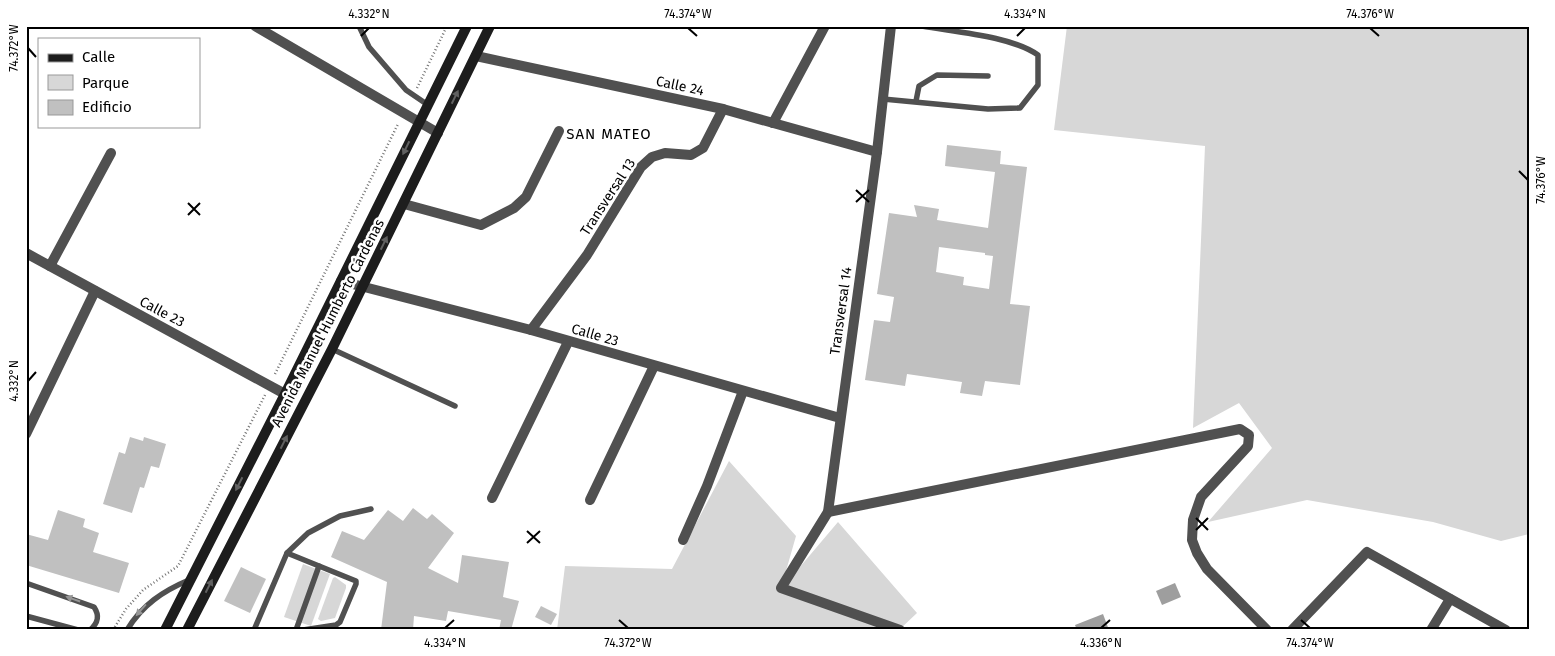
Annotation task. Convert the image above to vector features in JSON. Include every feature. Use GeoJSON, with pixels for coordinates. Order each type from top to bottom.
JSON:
{"type":"FeatureCollection","features":[{"type":"Feature","properties":{"kind":"main road","name":"Avenida Manuel Humberto Cárdenas"},"geometry":{"type":"LineString","coordinates":[[166,630],[467,26]]}},
{"type":"Feature","properties":{"kind":"main road","name":"Avenida Manuel Humberto Cárdenas"},"geometry":{"type":"LineString","coordinates":[[187,630],[332,349],[490,26]]}},
{"type":"Feature","properties":{"kind":"street"},"geometry":{"type":"LineString","coordinates":[[255,26],[438,133]]}},
{"type":"Feature","properties":{"kind":"street"},"geometry":{"type":"LineString","coordinates":[[773,123],[825,26]]}},
{"type":"Feature","properties":{"kind":"street","name":"Transversal 14"},"geometry":{"type":"LineString","coordinates":[[891,26],[877,152],[828,512],[782,588],[900,630]]}},
{"type":"Feature","properties":{"kind":"street","name":"Calle 24"},"geometry":{"type":"LineString","coordinates":[[476,56],[723,109],[877,152]]}},
{"type":"Feature","properties":{"kind":"street","name":"Transversal 13"},"geometry":{"type":"LineString","coordinates":[[531,330],[587,255],[641,167],[652,157],[665,153],[691,156],[703,148],[723,109]]}},
{"type":"Feature","properties":{"kind":"street"},"geometry":{"type":"LineString","coordinates":[[404,204],[481,225],[489,222],[514,208],[526,197],[559,131]]}},
{"type":"Feature","properties":{"kind":"street"},"geometry":{"type":"LineString","coordinates":[[50,266],[111,153]]}},
{"type":"Feature","properties":{"kind":"street","name":"Calle 23"},"geometry":{"type":"LineString","coordinates":[[26,253],[285,394]]}},
{"type":"Feature","properties":{"kind":"street","name":"Calle 23"},"geometry":{"type":"LineString","coordinates":[[341,281],[531,330],[840,418]]}},
{"type":"Feature","properties":{"kind":"street"},"geometry":{"type":"LineString","coordinates":[[26,434],[95,291]]}},
{"type":"Feature","properties":{"kind":"street"},"geometry":{"type":"LineString","coordinates":[[492,498],[568,342]]}},
{"type":"Feature","properties":{"kind":"street"},"geometry":{"type":"LineString","coordinates":[[590,500],[654,366]]}},
{"type":"Feature","properties":{"kind":"street"},"geometry":{"type":"LineString","coordinates":[[683,540],[707,486],[744,391]]}},
{"type":"Feature","properties":{"kind":"street"},"geometry":{"type":"LineString","coordinates":[[828,512],[1240,429],[1249,435],[1248,446],[1201,497],[1193,520],[1192,540],[1197,553],[1207,569],[1267,630]]}},
{"type":"Feature","properties":{"kind":"street"},"geometry":{"type":"LineString","coordinates":[[1292,630],[1367,552],[1506,630]]}},
{"type":"Feature","properties":{"kind":"street"},"geometry":{"type":"LineString","coordinates":[[1431,630],[1450,599]]}},
{"type":"Feature","properties":{"kind":"lane"},"geometry":{"type":"LineString","coordinates":[[359,26],[370,47],[406,90],[428,105]]}},
{"type":"Feature","properties":{"kind":"lane"},"geometry":{"type":"LineString","coordinates":[[883,99],[988,109],[1020,108],[1038,85],[1038,55],[1029,48],[1000,40],[922,26]]}},
{"type":"Feature","properties":{"kind":"lane"},"geometry":{"type":"LineString","coordinates":[[916,101],[919,86],[937,75],[988,76]]}},
{"type":"Feature","properties":{"kind":"lane"},"geometry":{"type":"LineString","coordinates":[[332,349],[455,406]]}},
{"type":"Feature","properties":{"kind":"lane"},"geometry":{"type":"LineString","coordinates":[[254,630],[287,553],[308,533],[340,516],[371,509]]}},
{"type":"Feature","properties":{"kind":"lane"},"geometry":{"type":"LineString","coordinates":[[287,553],[356,581],[340,622],[336,625],[302,630]]}},
{"type":"Feature","properties":{"kind":"lane"},"geometry":{"type":"LineString","coordinates":[[296,630],[319,566]]}},
{"type":"Feature","properties":{"kind":"lane"},"geometry":{"type":"LineString","coordinates":[[127,630],[146,604],[163,592],[191,579]]}},
{"type":"Feature","properties":{"kind":"lane"},"geometry":{"type":"LineString","coordinates":[[26,583],[94,607],[97,612],[97,621],[90,630]]}},
{"type":"Feature","properties":{"kind":"lane"},"geometry":{"type":"LineString","coordinates":[[26,616],[78,630]]}},
{"type":"Feature","properties":{"kind":"path"},"geometry":{"type":"LineString","coordinates":[[414,94],[447,26]]}},
{"type":"Feature","properties":{"kind":"path"},"geometry":{"type":"LineString","coordinates":[[112,630],[126,609],[143,590],[172,572],[183,559],[403,114]]}},
{"type":"Feature","properties":{"kind":"green space"},"geometry":{"type":"Polygon","coordinates":[[[1067,26],[1529,26],[1529,534],[1501,541],[1433,522],[1307,500],[1208,522],[1272,448],[1239,403],[1193,428],[1205,146],[1054,130],[1067,26]]]}},
{"type":"Feature","properties":{"kind":"green space"},"geometry":{"type":"Polygon","coordinates":[[[729,461],[796,536],[784,578],[788,581],[838,522],[917,613],[899,630],[557,630],[565,566],[672,569],[729,461]]]}},
{"type":"Feature","properties":{"kind":"green space"},"geometry":{"type":"Polygon","coordinates":[[[303,564],[330,574],[311,626],[284,617],[303,564]]]}},
{"type":"Feature","properties":{"kind":"green space"},"geometry":{"type":"Polygon","coordinates":[[[335,577],[346,585],[346,588],[335,618],[321,621],[318,619],[335,577]]]}},
{"type":"Feature","properties":{"kind":"shaded area"},"geometry":{"type":"Polygon","coordinates":[[[1175,583],[1181,597],[1162,605],[1156,591],[1175,583]]]}},
{"type":"Feature","properties":{"kind":"shaded area"},"geometry":{"type":"Polygon","coordinates":[[[1103,614],[1109,630],[1077,630],[1075,625],[1103,614]]]}},
{"type":"Feature","properties":{"kind":"building"},"geometry":{"type":"Polygon","coordinates":[[[947,145],[1001,151],[1000,164],[1027,167],[1010,304],[1030,306],[1020,385],[985,381],[982,396],[960,393],[962,382],[907,374],[905,386],[865,380],[874,320],[890,322],[894,297],[877,294],[889,213],[917,217],[914,205],[939,209],[937,220],[988,228],[995,172],[945,166],[947,145]],[[939,247],[936,272],[964,277],[963,285],[989,289],[993,256],[985,255],[985,253],[939,247]]]}},
{"type":"Feature","properties":{"kind":"building"},"geometry":{"type":"Polygon","coordinates":[[[130,437],[143,441],[144,437],[166,444],[159,468],[151,466],[144,488],[140,487],[132,513],[103,504],[119,452],[125,454],[130,437]]]}},
{"type":"Feature","properties":{"kind":"building"},"geometry":{"type":"Polygon","coordinates":[[[413,508],[427,519],[432,514],[454,533],[428,568],[458,583],[462,555],[509,562],[503,597],[519,601],[511,630],[499,630],[501,620],[448,611],[446,621],[414,616],[413,630],[381,630],[387,582],[331,557],[342,531],[364,540],[388,510],[403,521],[413,508]]]}},
{"type":"Feature","properties":{"kind":"building"},"geometry":{"type":"Polygon","coordinates":[[[58,510],[85,519],[83,527],[99,533],[93,552],[129,563],[119,593],[26,565],[26,534],[48,540],[58,510]]]}},
{"type":"Feature","properties":{"kind":"building"},"geometry":{"type":"Polygon","coordinates":[[[241,567],[266,579],[250,613],[224,601],[241,567]]]}},
{"type":"Feature","properties":{"kind":"building"},"geometry":{"type":"Polygon","coordinates":[[[541,606],[557,614],[551,625],[535,617],[541,606]]]}},
{"type":"Feature","properties":{"kind":"district","name":"SAN MATEO"},"geometry":{"type":"Point","coordinates":[609,134]}}]}
